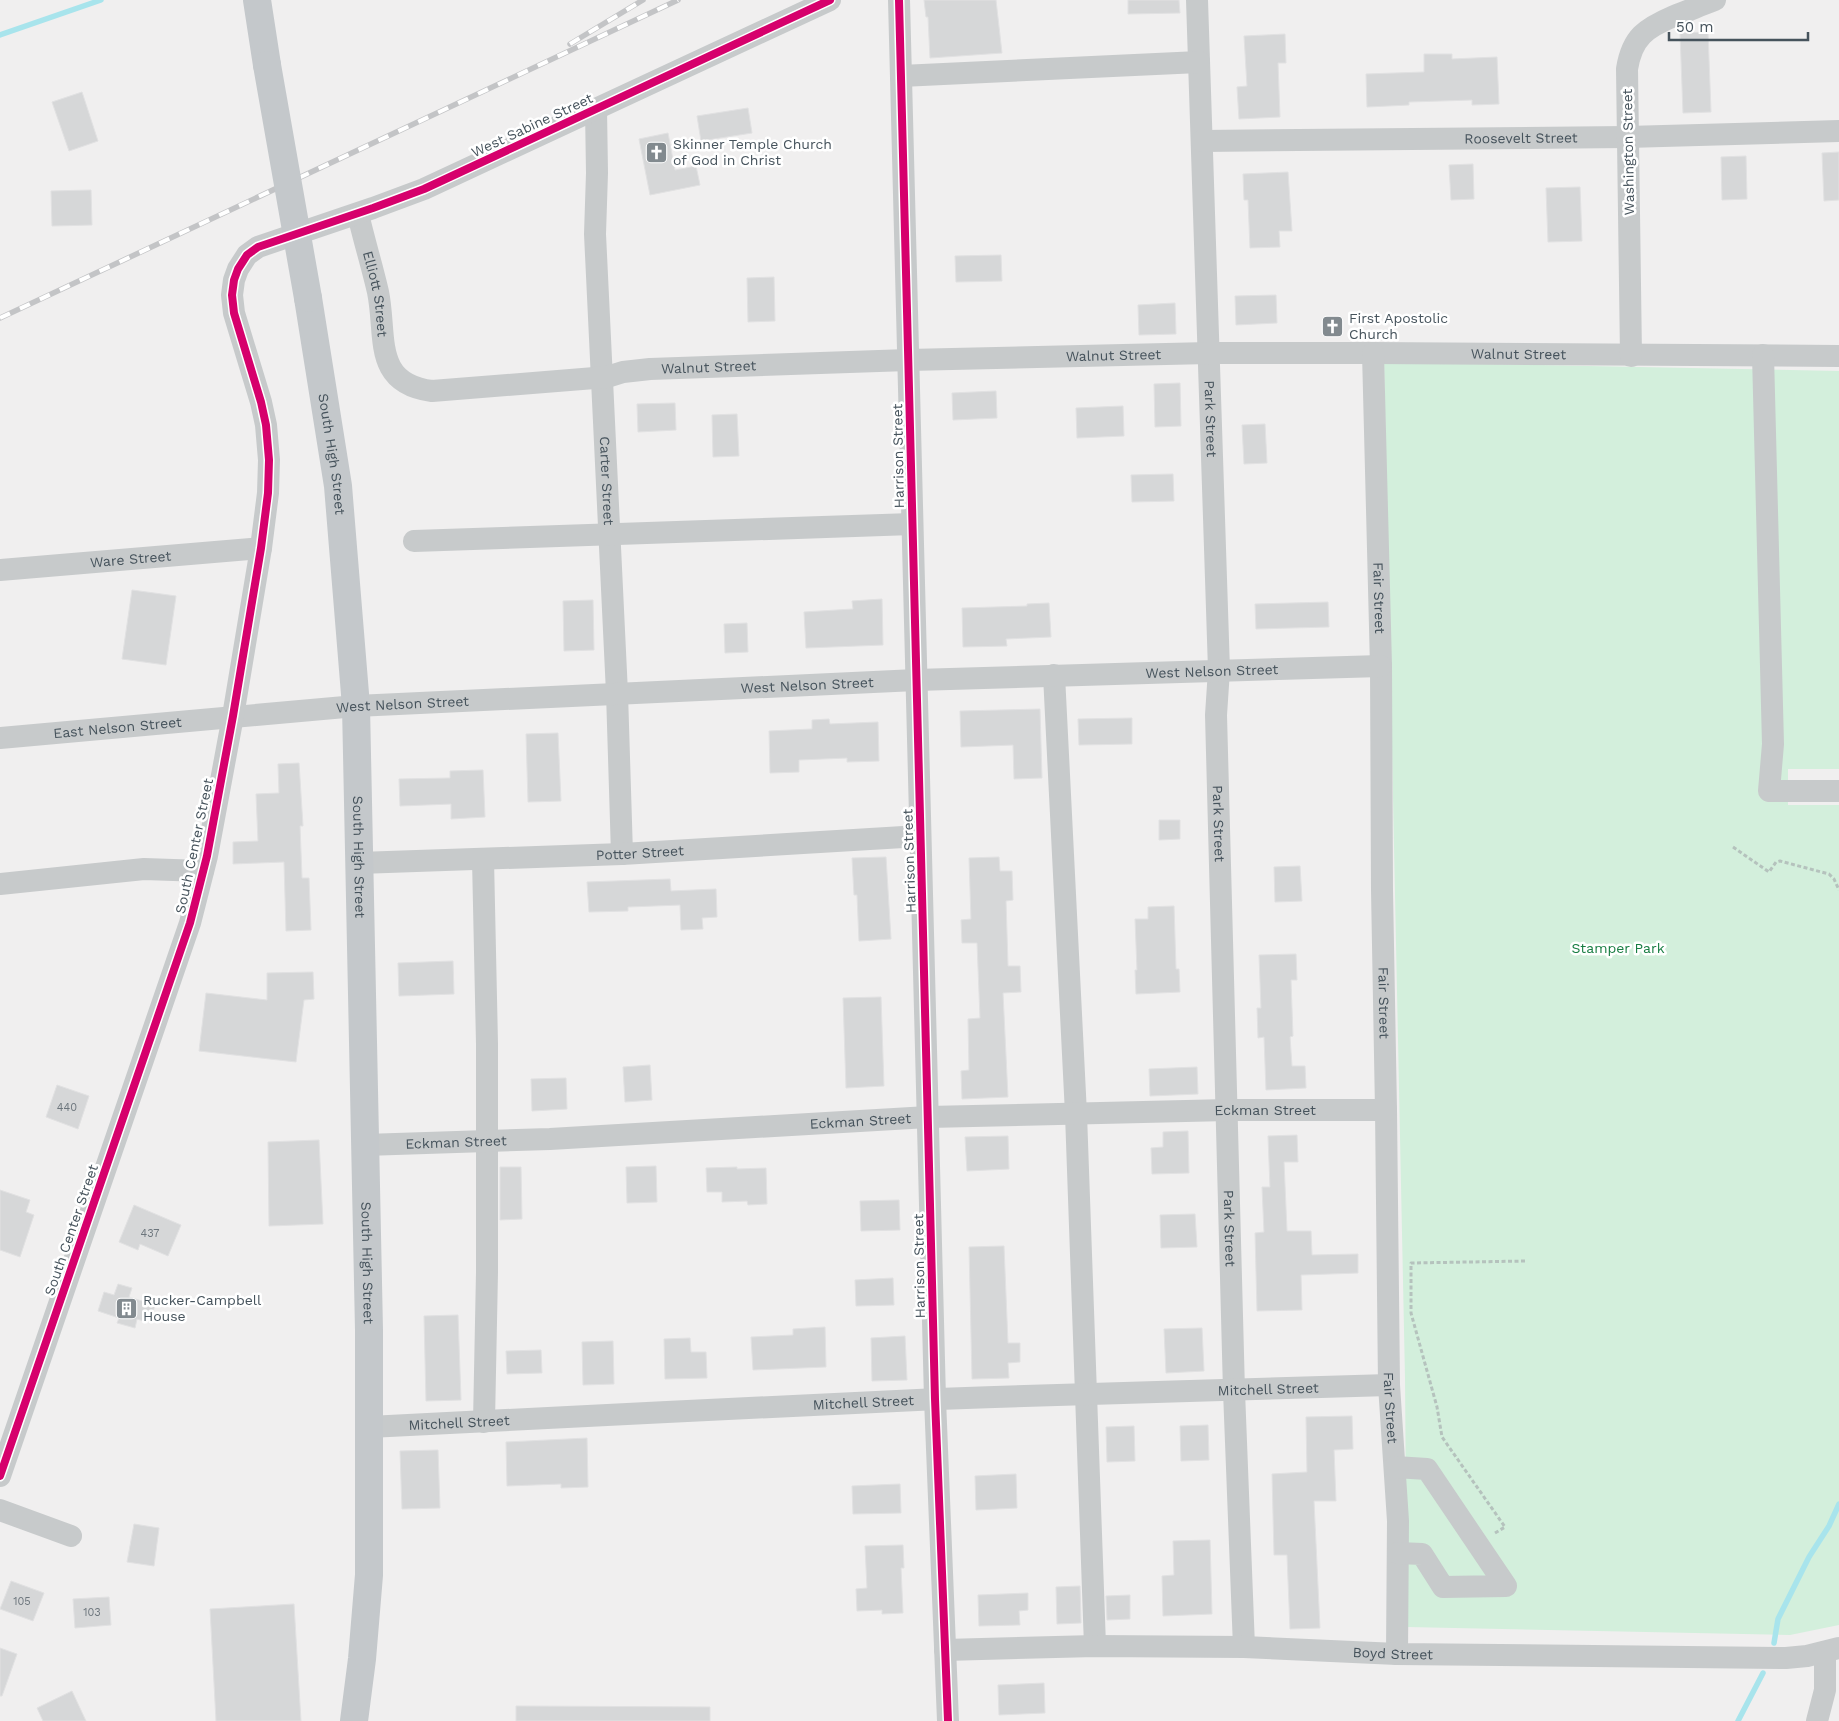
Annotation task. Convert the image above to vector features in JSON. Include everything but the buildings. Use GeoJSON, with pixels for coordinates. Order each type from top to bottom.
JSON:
{"type":"FeatureCollection","features":[{"type":"Feature","properties":{"kind":"main road","name":"South High Street"},"geometry":{"type":"LineString","coordinates":[[257,0],[338,486],[356,706],[369,1330],[369,1427],[368,1600],[354,1721]]}},
{"type":"Feature","properties":{"kind":"street","name":"West Sabine Street"},"geometry":{"type":"LineString","coordinates":[[242,261],[252,251],[264,244],[358,214],[444,180],[830,0]]}},
{"type":"Feature","properties":{"kind":"street","name":"Harrison Street"},"geometry":{"type":"LineString","coordinates":[[899,0],[935,1399],[948,1721]]}},
{"type":"Feature","properties":{"kind":"street","name":"Park Street"},"geometry":{"type":"LineString","coordinates":[[1197,0],[1219,670],[1216,715],[1234,1391],[1244,1647]]}},
{"type":"Feature","properties":{"kind":"street","name":"Washington Street"},"geometry":{"type":"LineString","coordinates":[[1631,356],[1627,137],[1627,69],[1630,54],[1638,38],[1654,25],[1715,0]]}},
{"type":"Feature","properties":{"kind":"street"},"geometry":{"type":"LineString","coordinates":[[901,76],[1199,62]]}},
{"type":"Feature","properties":{"kind":"street","name":"Carter Street"},"geometry":{"type":"LineString","coordinates":[[596,109],[597,172],[595,234],[618,693],[622,854]]}},
{"type":"Feature","properties":{"kind":"street","name":"Roosevelt Street"},"geometry":{"type":"LineString","coordinates":[[1202,141],[1627,137],[1839,130]]}},
{"type":"Feature","properties":{"kind":"street","name":"Elliott Street"},"geometry":{"type":"LineString","coordinates":[[358,214],[379,298],[384,354],[388,364],[395,373]]}},
{"type":"Feature","properties":{"kind":"street","name":"South Center Street"},"geometry":{"type":"LineString","coordinates":[[0,1476],[8,1427],[190,922],[203,871],[233,716],[261,548],[268,493],[268,448],[261,402],[234,313],[233,286],[235,275],[242,261]]}},
{"type":"Feature","properties":{"kind":"street","name":"Walnut Street"},"geometry":{"type":"LineString","coordinates":[[395,373],[402,380],[416,388],[439,391],[602,377],[650,368],[908,360],[1209,353],[1373,352],[1631,356],[1839,356]]}},
{"type":"Feature","properties":{"kind":"street","name":"Fair Street"},"geometry":{"type":"LineString","coordinates":[[1373,352],[1381,666],[1389,1385],[1395,1467],[1398,1554],[1397,1654]]}},
{"type":"Feature","properties":{"kind":"street"},"geometry":{"type":"LineString","coordinates":[[1763,355],[1773,744],[1769,791],[1839,791]]}},
{"type":"Feature","properties":{"kind":"street"},"geometry":{"type":"LineString","coordinates":[[414,541],[912,524]]}},
{"type":"Feature","properties":{"kind":"street","name":"Ware Street"},"geometry":{"type":"LineString","coordinates":[[0,570],[261,548]]}},
{"type":"Feature","properties":{"kind":"street","name":"West Nelson Street"},"geometry":{"type":"LineString","coordinates":[[233,716],[356,706],[916,680],[1381,666]]}},
{"type":"Feature","properties":{"kind":"street"},"geometry":{"type":"LineString","coordinates":[[1054,675],[1076,1114],[1095,1646]]}},
{"type":"Feature","properties":{"kind":"street","name":"East Nelson Street"},"geometry":{"type":"LineString","coordinates":[[0,738],[233,716]]}},
{"type":"Feature","properties":{"kind":"street","name":"Potter Street"},"geometry":{"type":"LineString","coordinates":[[359,863],[622,854],[920,836]]}},
{"type":"Feature","properties":{"kind":"street"},"geometry":{"type":"LineString","coordinates":[[483,859],[487,1044],[487,1272],[484,1422]]}},
{"type":"Feature","properties":{"kind":"street"},"geometry":{"type":"LineString","coordinates":[[0,884],[144,870],[203,871]]}},
{"type":"Feature","properties":{"kind":"street","name":"Eckman Street"},"geometry":{"type":"LineString","coordinates":[[365,1145],[487,1141],[928,1117],[1228,1110],[1386,1110]]}},
{"type":"Feature","properties":{"kind":"street","name":"Mitchell Street"},"geometry":{"type":"LineString","coordinates":[[369,1427],[935,1399],[1389,1385]]}},
{"type":"Feature","properties":{"kind":"street"},"geometry":{"type":"LineString","coordinates":[[1395,1467],[1427,1468],[1506,1586],[1443,1587],[1422,1554],[1398,1554]]}},
{"type":"Feature","properties":{"kind":"street"},"geometry":{"type":"LineString","coordinates":[[0,1510],[71,1536]]}},
{"type":"Feature","properties":{"kind":"street","name":"Boyd Street"},"geometry":{"type":"LineString","coordinates":[[945,1650],[1095,1646],[1244,1647],[1397,1654],[1786,1658],[1832,1650]]}},
{"type":"Feature","properties":{"kind":"street"},"geometry":{"type":"LineString","coordinates":[[1817,1721],[1826,1690],[1832,1650]]}},
{"type":"Feature","properties":{"kind":"path"},"geometry":{"type":"LineString","coordinates":[[1733,847],[1769,872],[1776,862],[1780,861],[1829,874],[1834,879],[1839,890]]}},
{"type":"Feature","properties":{"kind":"path"},"geometry":{"type":"LineString","coordinates":[[1505,1527],[1442,1437],[1437,1407],[1410,1313],[1411,1263],[1528,1261]]}},
{"type":"Feature","properties":{"kind":"green space","name":"Stamper Park"},"geometry":{"type":"Polygon","coordinates":[[[1384,362],[1839,371],[1839,769],[1788,769],[1788,805],[1839,805],[1839,1625],[1790,1635],[1407,1627],[1405,1378],[1384,362]]]}},
{"type":"Feature","properties":{"kind":"waterway"},"geometry":{"type":"LineString","coordinates":[[0,35],[101,0]]}},
{"type":"Feature","properties":{"kind":"waterway"},"geometry":{"type":"LineString","coordinates":[[1774,1643],[1778,1619],[1809,1557],[1829,1526],[1839,1504]]}},
{"type":"Feature","properties":{"kind":"waterway"},"geometry":{"type":"LineString","coordinates":[[1738,1721],[1763,1673]]}},
{"type":"Feature","properties":{"kind":"railway"},"geometry":{"type":"LineString","coordinates":[[570,44],[643,0]]}},
{"type":"Feature","properties":{"kind":"railway"},"geometry":{"type":"LineString","coordinates":[[0,318],[678,0]]}},
{"type":"Feature","properties":{"kind":"cycle path"},"geometry":{"type":"LineString","coordinates":[[0,1476],[190,923],[207,856],[233,716],[261,548],[268,493],[269,460],[266,425],[261,402],[234,313],[232,295],[238,269],[247,255],[258,247],[424,189],[830,0]]}},
{"type":"Feature","properties":{"kind":"cycle path"},"geometry":{"type":"LineString","coordinates":[[899,0],[935,1399],[948,1721]]}},
{"type":"Feature","properties":{"kind":"place","name":"Skinner Temple Church of God in Christ"},"geometry":{"type":"Point","coordinates":[657,152]}},
{"type":"Feature","properties":{"kind":"place","name":"First Apostolic Church"},"geometry":{"type":"Point","coordinates":[1333,326]}},
{"type":"Feature","properties":{"kind":"place","name":"Rucker-Campbell House"},"geometry":{"type":"Point","coordinates":[127,1308]}}]}
